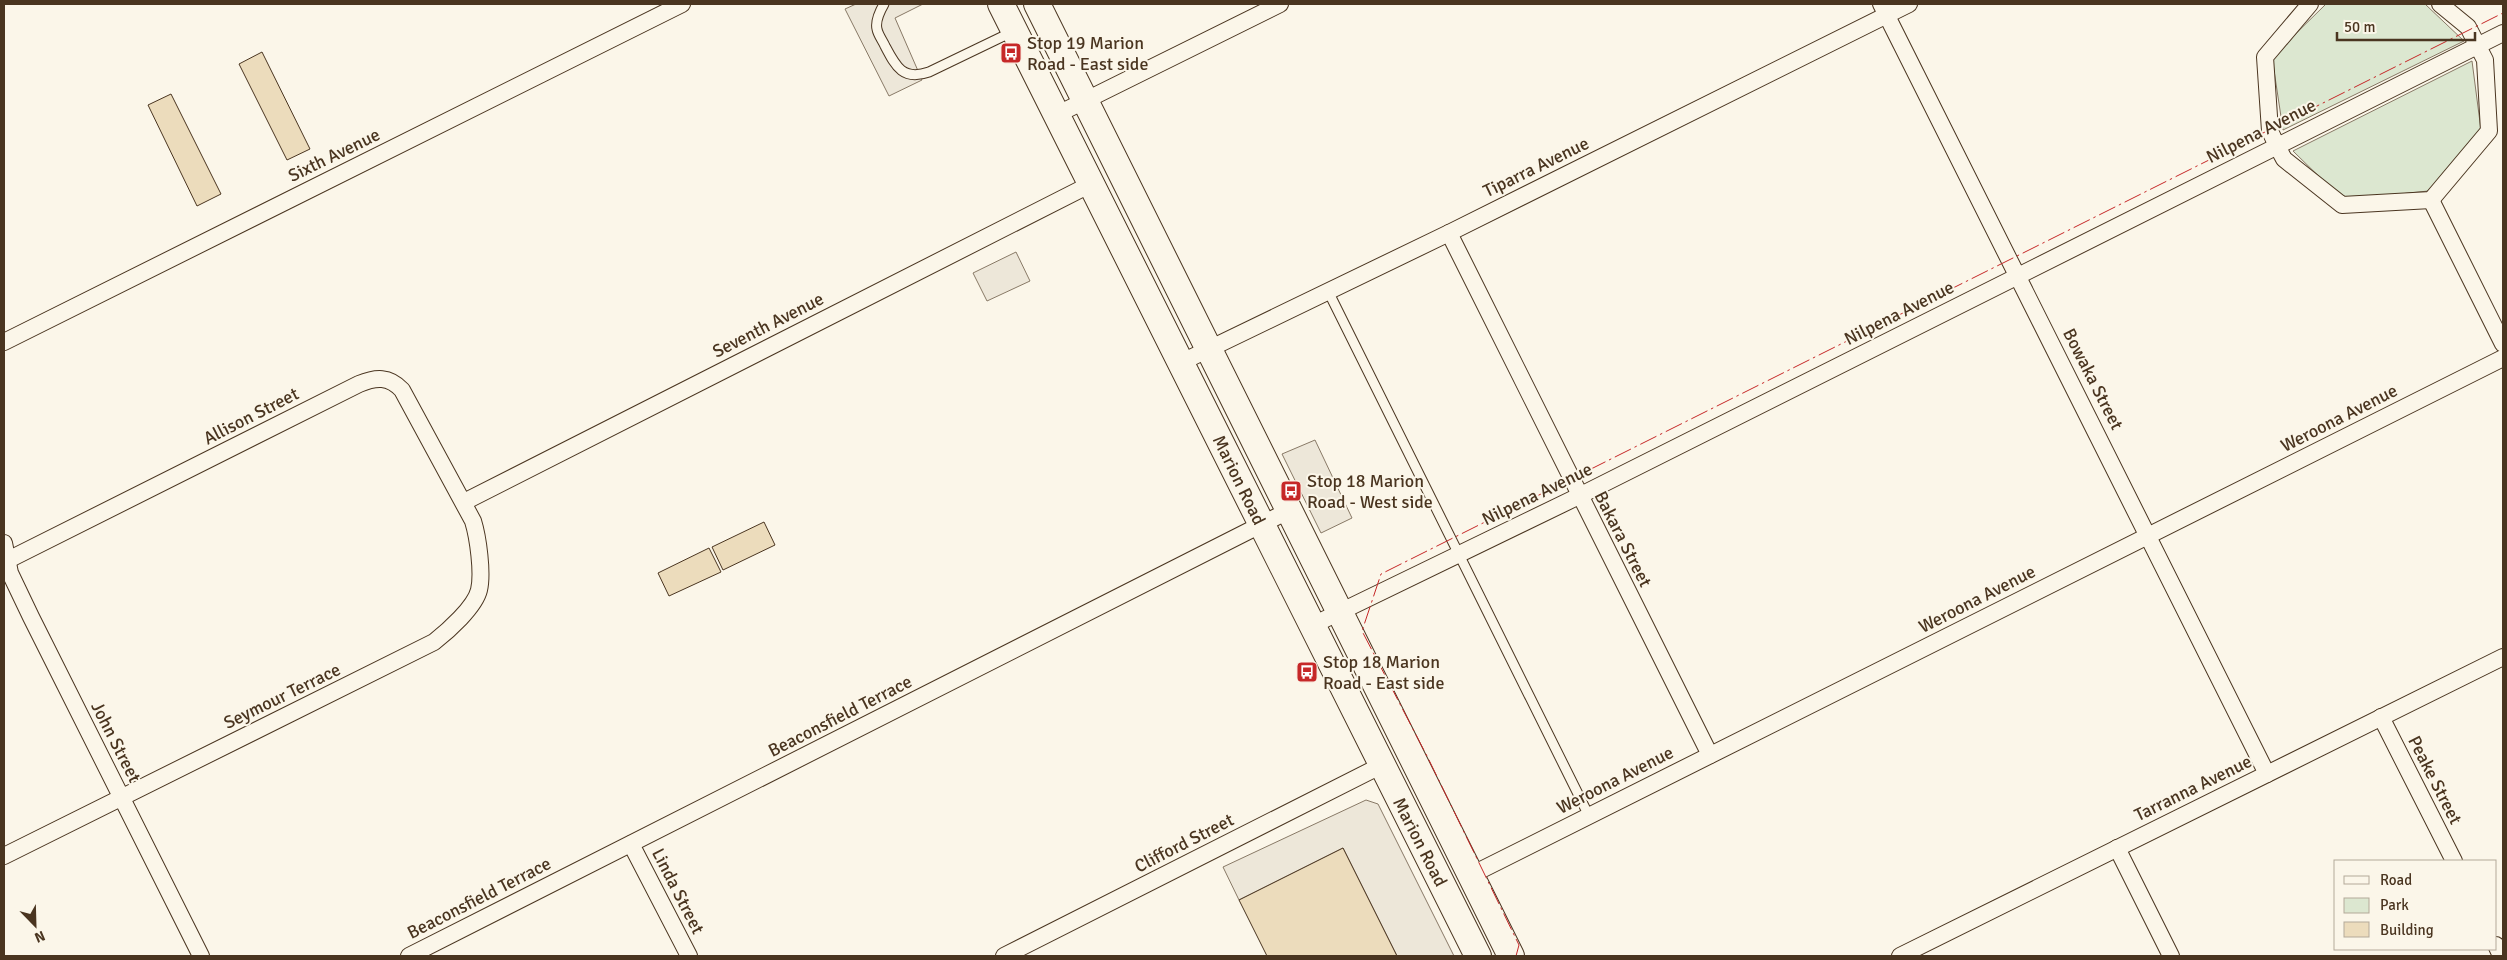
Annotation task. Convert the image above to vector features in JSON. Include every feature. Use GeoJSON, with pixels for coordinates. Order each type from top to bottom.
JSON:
{"type":"FeatureCollection","features":[{"type":"Feature","properties":{"kind":"main road","name":"Marion Road"},"geometry":{"type":"LineString","coordinates":[[1001,4],[1478,956]]}},
{"type":"Feature","properties":{"kind":"main road","name":"Marion Road"},"geometry":{"type":"LineString","coordinates":[[1038,4],[1340,611],[1469,876],[1511,956]]}},
{"type":"Feature","properties":{"kind":"main road"},"geometry":{"type":"LineString","coordinates":[[1382,765],[1400,768],[1422,780]]}},
{"type":"Feature","properties":{"kind":"street","name":"Sixth Avenue"},"geometry":{"type":"LineString","coordinates":[[4,342],[682,4]]}},
{"type":"Feature","properties":{"kind":"street"},"geometry":{"type":"LineString","coordinates":[[1056,115],[1280,4]]}},
{"type":"Feature","properties":{"kind":"street","name":"Tiparra Avenue"},"geometry":{"type":"LineString","coordinates":[[1180,363],[1449,233],[1884,9],[1909,4]]}},
{"type":"Feature","properties":{"kind":"street"},"geometry":{"type":"LineString","coordinates":[[2310,4],[2265,57],[2270,131],[2284,159],[2342,205],[2431,200],[2489,131],[2485,60],[2468,27],[2440,4]]}},
{"type":"Feature","properties":{"kind":"street","name":"Bowaka Street"},"geometry":{"type":"LineString","coordinates":[[1884,9],[2267,774]]}},
{"type":"Feature","properties":{"kind":"street","name":"Nilpena Avenue"},"geometry":{"type":"LineString","coordinates":[[1311,626],[1579,496],[2503,33]]}},
{"type":"Feature","properties":{"kind":"street","name":"Seventh Avenue"},"geometry":{"type":"LineString","coordinates":[[464,502],[1091,184]]}},
{"type":"Feature","properties":{"kind":"street"},"geometry":{"type":"LineString","coordinates":[[2431,200],[2503,344]]}},
{"type":"Feature","properties":{"kind":"street","name":"Bakara Street"},"geometry":{"type":"LineString","coordinates":[[1449,233],[1710,755]]}},
{"type":"Feature","properties":{"kind":"street","name":"Weroona Avenue"},"geometry":{"type":"LineString","coordinates":[[1469,876],[2503,358]]}},
{"type":"Feature","properties":{"kind":"street","name":"Allison Street"},"geometry":{"type":"LineString","coordinates":[[6,561],[372,378],[384,378],[395,383],[402,390],[464,502]]}},
{"type":"Feature","properties":{"kind":"street","name":"Seymour Terrace"},"geometry":{"type":"LineString","coordinates":[[4,856],[417,651],[446,633],[473,601],[479,590],[477,531],[464,502]]}},
{"type":"Feature","properties":{"kind":"street","name":"Beaconsfield Terrace"},"geometry":{"type":"LineString","coordinates":[[418,954],[1290,510]]}},
{"type":"Feature","properties":{"kind":"street","name":"John Street"},"geometry":{"type":"LineString","coordinates":[[4,542],[6,561],[10,573],[201,956]]}},
{"type":"Feature","properties":{"kind":"street","name":"Tarranna Avenue"},"geometry":{"type":"LineString","coordinates":[[1900,956],[2503,657]]}},
{"type":"Feature","properties":{"kind":"street","name":"Peake Street"},"geometry":{"type":"LineString","coordinates":[[2381,717],[2453,860]]}},
{"type":"Feature","properties":{"kind":"street","name":"Clifford Street"},"geometry":{"type":"LineString","coordinates":[[1004,956],[1382,765]]}},
{"type":"Feature","properties":{"kind":"street","name":"Linda Street"},"geometry":{"type":"LineString","coordinates":[[631,844],[689,956]]}},
{"type":"Feature","properties":{"kind":"street"},"geometry":{"type":"LineString","coordinates":[[2117,848],[2171,956]]}},
{"type":"Feature","properties":{"kind":"lane"},"geometry":{"type":"LineString","coordinates":[[884,4],[879,14],[876,29],[896,68],[908,73],[918,75],[929,72],[1014,31]]}},
{"type":"Feature","properties":{"kind":"lane"},"geometry":{"type":"LineString","coordinates":[[1328,291],[1588,816]]}},
{"type":"Feature","properties":{"kind":"green space"},"geometry":{"type":"Polygon","coordinates":[[[2326,4],[2425,4],[2464,41],[2283,130],[2272,57],[2326,4]]]}},
{"type":"Feature","properties":{"kind":"green space"},"geometry":{"type":"Polygon","coordinates":[[[2472,61],[2481,130],[2428,191],[2343,200],[2293,151],[2472,61]]]}},
{"type":"Feature","properties":{"kind":"shaded area"},"geometry":{"type":"Polygon","coordinates":[[[856,4],[923,4],[895,18],[922,80],[889,96],[845,9],[856,4]]]}},
{"type":"Feature","properties":{"kind":"shaded area"},"geometry":{"type":"Polygon","coordinates":[[[1016,252],[1030,281],[987,301],[973,273],[1016,252]]]}},
{"type":"Feature","properties":{"kind":"shaded area"},"geometry":{"type":"Polygon","coordinates":[[[1315,440],[1352,518],[1321,533],[1282,454],[1315,440]]]}},
{"type":"Feature","properties":{"kind":"shaded area"},"geometry":{"type":"Polygon","coordinates":[[[1366,800],[1378,804],[1454,956],[1397,956],[1343,848],[1239,900],[1223,867],[1366,800]]]}},
{"type":"Feature","properties":{"kind":"building"},"geometry":{"type":"Polygon","coordinates":[[[262,52],[310,149],[287,160],[239,64],[262,52]]]}},
{"type":"Feature","properties":{"kind":"building"},"geometry":{"type":"Polygon","coordinates":[[[171,94],[221,194],[197,206],[148,105],[171,94]]]}},
{"type":"Feature","properties":{"kind":"building"},"geometry":{"type":"Polygon","coordinates":[[[764,522],[775,545],[723,570],[712,547],[764,522]]]}},
{"type":"Feature","properties":{"kind":"building"},"geometry":{"type":"Polygon","coordinates":[[[709,548],[721,572],[669,596],[658,573],[709,548]]]}},
{"type":"Feature","properties":{"kind":"building"},"geometry":{"type":"Polygon","coordinates":[[[1343,848],[1397,956],[1267,956],[1239,900],[1343,848]]]}},
{"type":"Feature","properties":{"kind":"power"},"geometry":{"type":"LineString","coordinates":[[1516,956],[1519,945],[1428,758],[1362,631],[1381,574],[2503,13]]}},
{"type":"Feature","properties":{"kind":"place","name":"Stop 19 Marion Road - East side"},"geometry":{"type":"Point","coordinates":[1011,53]}},
{"type":"Feature","properties":{"kind":"place","name":"Stop 18 Marion Road - West side"},"geometry":{"type":"Point","coordinates":[1291,491]}},
{"type":"Feature","properties":{"kind":"place","name":"Stop 18 Marion Road - East side"},"geometry":{"type":"Point","coordinates":[1307,672]}}]}
